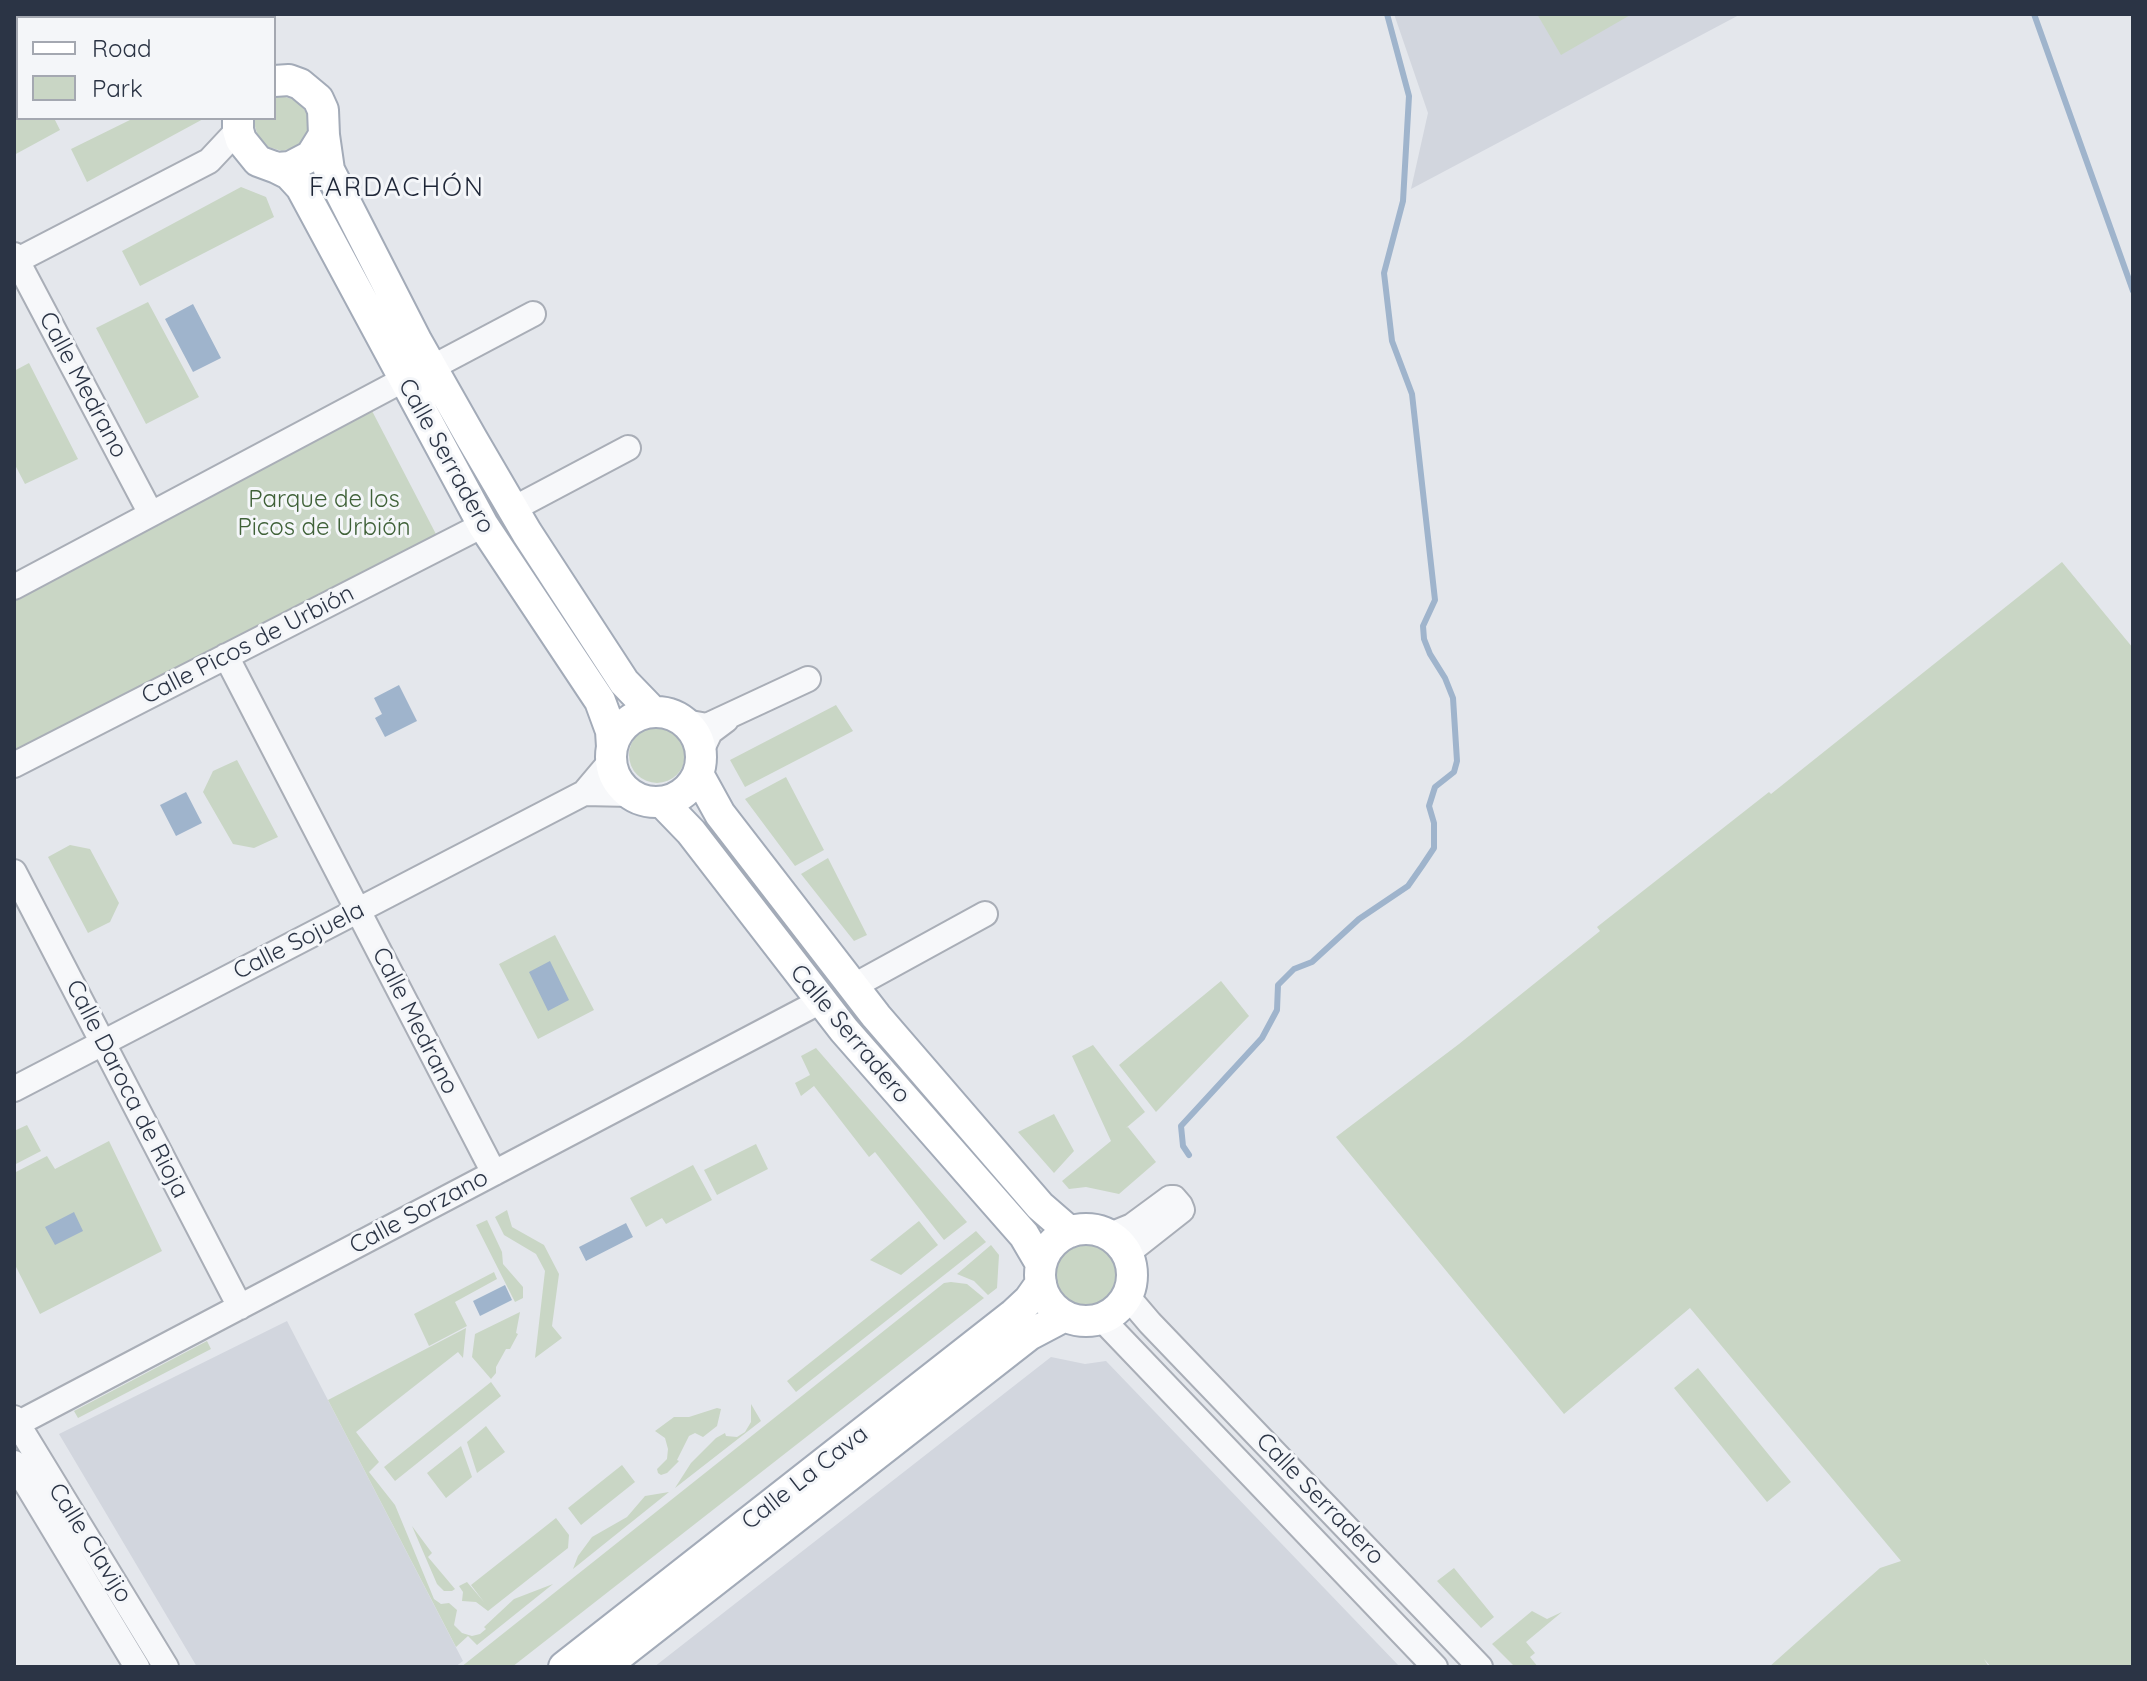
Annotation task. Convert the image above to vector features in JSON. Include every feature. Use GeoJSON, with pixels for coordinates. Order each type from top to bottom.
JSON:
{"type":"FeatureCollection","features":[{"type":"Feature","properties":{"kind":"main road","name":"Calle Serradero"},"geometry":{"type":"LineString","coordinates":[[276,78],[300,84],[318,99],[323,110],[329,170],[431,368],[513,509],[624,682],[653,712]]}},
{"type":"Feature","properties":{"kind":"main road","name":"Calle Serradero"},"geometry":{"type":"LineString","coordinates":[[238,124],[244,147],[266,163],[289,174],[306,196],[483,525],[600,701],[611,731],[611,754]]}},
{"type":"Feature","properties":{"kind":"main road"},"geometry":{"type":"LineString","coordinates":[[266,163],[301,163],[311,156],[324,135]]}},
{"type":"Feature","properties":{"kind":"main road"},"geometry":{"type":"LineString","coordinates":[[653,712],[675,716],[685,722],[698,740],[699,762],[684,793],[662,802],[651,802],[631,794],[614,774],[611,754],[617,733],[639,715],[653,712]]}},
{"type":"Feature","properties":{"kind":"main road","name":"Calle Serradero"},"geometry":{"type":"LineString","coordinates":[[699,762],[720,814],[852,987],[1040,1206],[1070,1232]]}},
{"type":"Feature","properties":{"kind":"main road","name":"Calle Serradero"},"geometry":{"type":"LineString","coordinates":[[662,802],[691,832],[821,1001],[1024,1235],[1041,1274]]}},
{"type":"Feature","properties":{"kind":"main road"},"geometry":{"type":"LineString","coordinates":[[1097,1230],[1119,1247],[1132,1277],[1127,1296],[1117,1309],[1101,1318],[1083,1321],[1065,1316],[1049,1302],[1041,1274],[1052,1244],[1070,1232],[1097,1230]]}},
{"type":"Feature","properties":{"kind":"main road","name":"Calle La Cava"},"geometry":{"type":"LineString","coordinates":[[564,1667],[1014,1314],[1029,1300],[1041,1274]]}},
{"type":"Feature","properties":{"kind":"main road","name":"Calle La Cava"},"geometry":{"type":"LineString","coordinates":[[604,1667],[1024,1339],[1065,1316]]}},
{"type":"Feature","properties":{"kind":"street"},"geometry":{"type":"LineString","coordinates":[[15,259],[209,161],[238,124]]}},
{"type":"Feature","properties":{"kind":"street"},"geometry":{"type":"LineString","coordinates":[[209,161],[266,163]]}},
{"type":"Feature","properties":{"kind":"street","name":"Calle Medrano"},"geometry":{"type":"LineString","coordinates":[[15,259],[151,514]]}},
{"type":"Feature","properties":{"kind":"street"},"geometry":{"type":"LineString","coordinates":[[431,368],[533,314]]}},
{"type":"Feature","properties":{"kind":"street"},"geometry":{"type":"LineString","coordinates":[[14,587],[403,380]]}},
{"type":"Feature","properties":{"kind":"street"},"geometry":{"type":"LineString","coordinates":[[513,509],[628,448]]}},
{"type":"Feature","properties":{"kind":"street","name":"Calle Picos de Urbión"},"geometry":{"type":"LineString","coordinates":[[14,765],[483,525]]}},
{"type":"Feature","properties":{"kind":"street","name":"Calle Medrano"},"geometry":{"type":"LineString","coordinates":[[226,656],[494,1173]]}},
{"type":"Feature","properties":{"kind":"street"},"geometry":{"type":"LineString","coordinates":[[685,722],[707,726],[808,679]]}},
{"type":"Feature","properties":{"kind":"street"},"geometry":{"type":"LineString","coordinates":[[699,762],[710,732],[735,714]]}},
{"type":"Feature","properties":{"kind":"street","name":"Calle Sojuela"},"geometry":{"type":"LineString","coordinates":[[14,1089],[584,793],[611,754]]}},
{"type":"Feature","properties":{"kind":"street","name":"Calle Sojuela"},"geometry":{"type":"LineString","coordinates":[[584,793],[631,794]]}},
{"type":"Feature","properties":{"kind":"street","name":"Calle Daroca de Rioja"},"geometry":{"type":"LineString","coordinates":[[14,872],[240,1307]]}},
{"type":"Feature","properties":{"kind":"street"},"geometry":{"type":"LineString","coordinates":[[852,987],[985,914]]}},
{"type":"Feature","properties":{"kind":"street","name":"Calle Sorzano"},"geometry":{"type":"LineString","coordinates":[[16,1421],[240,1307],[821,1001]]}},
{"type":"Feature","properties":{"kind":"street","name":"Calle Serradero"},"geometry":{"type":"LineString","coordinates":[[1127,1296],[1480,1667]]}},
{"type":"Feature","properties":{"kind":"street","name":"Calle Serradero"},"geometry":{"type":"LineString","coordinates":[[1101,1318],[1435,1667]]}},
{"type":"Feature","properties":{"kind":"street","name":"Calle Clavijo"},"geometry":{"type":"LineString","coordinates":[[16,1421],[166,1667]]}},
{"type":"Feature","properties":{"kind":"street","name":"Calle Clavijo"},"geometry":{"type":"LineString","coordinates":[[14,1463],[137,1667]]}},
{"type":"Feature","properties":{"kind":"shaded area"},"geometry":{"type":"Polygon","coordinates":[[[1394,14],[1741,14],[1411,189],[1428,113],[1394,14]]]}},
{"type":"Feature","properties":{"kind":"shaded area"},"geometry":{"type":"Polygon","coordinates":[[[287,1321],[463,1661],[455,1667],[197,1667],[59,1434],[287,1321]]]}},
{"type":"Feature","properties":{"kind":"shaded area"},"geometry":{"type":"Polygon","coordinates":[[[1051,1357],[1085,1364],[1106,1361],[1400,1667],[654,1667],[1051,1357]]]}},
{"type":"Feature","properties":{"kind":"green space"},"geometry":{"type":"Polygon","coordinates":[[[1537,14],[1632,14],[1561,55],[1537,14]]]}},
{"type":"Feature","properties":{"kind":"green space"},"geometry":{"type":"Polygon","coordinates":[[[14,42],[16,120],[55,120],[60,130],[14,155],[14,42]]]}},
{"type":"Feature","properties":{"kind":"green space"},"geometry":{"type":"Polygon","coordinates":[[[276,97],[298,101],[310,124],[298,146],[282,151],[265,146],[259,140],[254,123],[255,120],[276,120],[276,97]]]}},
{"type":"Feature","properties":{"kind":"green space"},"geometry":{"type":"Polygon","coordinates":[[[130,120],[201,120],[87,182],[71,149],[130,120]]]}},
{"type":"Feature","properties":{"kind":"green space"},"geometry":{"type":"Polygon","coordinates":[[[241,187],[266,197],[274,217],[140,286],[122,251],[241,187]]]}},
{"type":"Feature","properties":{"kind":"green space"},"geometry":{"type":"Polygon","coordinates":[[[148,302],[199,397],[146,424],[96,328],[148,302]]]}},
{"type":"Feature","properties":{"kind":"green space"},"geometry":{"type":"Polygon","coordinates":[[[29,363],[78,459],[25,484],[14,463],[14,371],[29,363]]]}},
{"type":"Feature","properties":{"kind":"green space","name":"Parque de los Picos de Urbión"},"geometry":{"type":"Polygon","coordinates":[[[370,407],[438,538],[14,758],[14,592],[370,407]]]}},
{"type":"Feature","properties":{"kind":"green space"},"geometry":{"type":"Polygon","coordinates":[[[2062,562],[2133,648],[2133,1667],[1991,1667],[1984,1659],[1989,1667],[1769,1667],[1880,1568],[1901,1561],[1690,1308],[1564,1414],[1336,1137],[1459,1044],[1600,931],[1597,927],[1769,792],[1771,794],[2062,562]]]}},
{"type":"Feature","properties":{"kind":"green space"},"geometry":{"type":"Polygon","coordinates":[[[836,705],[853,731],[745,787],[730,760],[836,705]]]}},
{"type":"Feature","properties":{"kind":"green space"},"geometry":{"type":"Polygon","coordinates":[[[657,727],[677,735],[685,755],[677,775],[657,783],[637,775],[629,755],[637,735],[657,727]]]}},
{"type":"Feature","properties":{"kind":"green space"},"geometry":{"type":"Polygon","coordinates":[[[237,760],[278,837],[254,848],[233,844],[203,792],[213,771],[237,760]]]}},
{"type":"Feature","properties":{"kind":"green space"},"geometry":{"type":"Polygon","coordinates":[[[786,777],[824,850],[795,866],[745,799],[786,777]]]}},
{"type":"Feature","properties":{"kind":"green space"},"geometry":{"type":"Polygon","coordinates":[[[70,845],[90,849],[119,903],[110,922],[88,933],[48,857],[70,845]]]}},
{"type":"Feature","properties":{"kind":"green space"},"geometry":{"type":"Polygon","coordinates":[[[828,858],[867,935],[854,941],[801,874],[828,858]]]}},
{"type":"Feature","properties":{"kind":"green space"},"geometry":{"type":"Polygon","coordinates":[[[555,935],[594,1010],[538,1039],[499,964],[555,935]]]}},
{"type":"Feature","properties":{"kind":"green space"},"geometry":{"type":"Polygon","coordinates":[[[1221,981],[1249,1016],[1156,1112],[1119,1065],[1221,981]]]}},
{"type":"Feature","properties":{"kind":"green space"},"geometry":{"type":"Polygon","coordinates":[[[1093,1045],[1145,1112],[1126,1128],[1156,1162],[1119,1194],[1086,1187],[1069,1189],[1062,1181],[1111,1141],[1072,1056],[1093,1045]]]}},
{"type":"Feature","properties":{"kind":"green space"},"geometry":{"type":"Polygon","coordinates":[[[816,1048],[967,1222],[944,1240],[875,1152],[869,1157],[814,1086],[801,1096],[795,1083],[810,1075],[801,1056],[816,1048]]]}},
{"type":"Feature","properties":{"kind":"green space"},"geometry":{"type":"Polygon","coordinates":[[[1054,1114],[1074,1151],[1054,1173],[1018,1132],[1054,1114]]]}},
{"type":"Feature","properties":{"kind":"green space"},"geometry":{"type":"Polygon","coordinates":[[[27,1125],[41,1151],[14,1165],[14,1131],[27,1125]]]}},
{"type":"Feature","properties":{"kind":"green space"},"geometry":{"type":"Polygon","coordinates":[[[109,1141],[162,1251],[40,1314],[14,1263],[14,1173],[47,1156],[55,1169],[109,1141]]]}},
{"type":"Feature","properties":{"kind":"green space"},"geometry":{"type":"Polygon","coordinates":[[[756,1144],[768,1169],[717,1195],[704,1170],[756,1144]]]}},
{"type":"Feature","properties":{"kind":"green space"},"geometry":{"type":"Polygon","coordinates":[[[693,1165],[712,1200],[666,1224],[662,1218],[646,1227],[630,1198],[693,1165]]]}},
{"type":"Feature","properties":{"kind":"green space"},"geometry":{"type":"Polygon","coordinates":[[[507,1210],[512,1227],[544,1245],[559,1274],[552,1326],[562,1338],[535,1358],[545,1271],[536,1254],[504,1235],[495,1217],[507,1210]]]}},
{"type":"Feature","properties":{"kind":"green space"},"geometry":{"type":"Polygon","coordinates":[[[487,1220],[502,1252],[503,1264],[523,1287],[523,1298],[515,1302],[476,1225],[487,1220]]]}},
{"type":"Feature","properties":{"kind":"green space"},"geometry":{"type":"Polygon","coordinates":[[[919,1221],[938,1245],[901,1275],[870,1260],[919,1221]]]}},
{"type":"Feature","properties":{"kind":"green space"},"geometry":{"type":"Polygon","coordinates":[[[976,1231],[986,1242],[796,1392],[787,1381],[976,1231]]]}},
{"type":"Feature","properties":{"kind":"green space"},"geometry":{"type":"Polygon","coordinates":[[[1081,1244],[1093,1244],[1109,1253],[1116,1263],[1116,1287],[1109,1297],[1093,1306],[1081,1306],[1061,1292],[1056,1281],[1056,1269],[1070,1249],[1081,1244]]]}},
{"type":"Feature","properties":{"kind":"green space"},"geometry":{"type":"Polygon","coordinates":[[[991,1245],[999,1255],[997,1288],[988,1295],[974,1281],[957,1274],[991,1245]]]}},
{"type":"Feature","properties":{"kind":"green space"},"geometry":{"type":"Polygon","coordinates":[[[494,1272],[497,1279],[455,1302],[467,1326],[429,1346],[414,1314],[494,1272]]]}},
{"type":"Feature","properties":{"kind":"green space"},"geometry":{"type":"Polygon","coordinates":[[[944,1283],[967,1284],[984,1298],[512,1667],[461,1667],[944,1283]]]}},
{"type":"Feature","properties":{"kind":"green space"},"geometry":{"type":"Polygon","coordinates":[[[520,1312],[518,1334],[510,1349],[506,1349],[491,1379],[472,1357],[475,1334],[520,1312]]]}},
{"type":"Feature","properties":{"kind":"green space"},"geometry":{"type":"Polygon","coordinates":[[[466,1328],[463,1358],[458,1352],[356,1432],[379,1462],[369,1472],[395,1505],[434,1599],[441,1604],[449,1603],[457,1610],[454,1625],[462,1633],[472,1636],[480,1634],[514,1599],[553,1584],[477,1645],[468,1636],[456,1647],[328,1400],[466,1328]]]}},
{"type":"Feature","properties":{"kind":"green space"},"geometry":{"type":"Polygon","coordinates":[[[207,1341],[211,1349],[78,1418],[74,1411],[207,1341]]]}},
{"type":"Feature","properties":{"kind":"green space"},"geometry":{"type":"Polygon","coordinates":[[[1698,1368],[1791,1482],[1767,1502],[1674,1388],[1698,1368]]]}},
{"type":"Feature","properties":{"kind":"green space"},"geometry":{"type":"Polygon","coordinates":[[[491,1382],[501,1396],[395,1481],[384,1467],[491,1382]]]}},
{"type":"Feature","properties":{"kind":"green space"},"geometry":{"type":"Polygon","coordinates":[[[751,1404],[761,1421],[675,1488],[691,1463],[716,1438],[725,1433],[726,1436],[737,1437],[745,1432],[751,1422],[751,1404]]]}},
{"type":"Feature","properties":{"kind":"green space"},"geometry":{"type":"Polygon","coordinates":[[[721,1409],[717,1426],[703,1437],[695,1433],[689,1436],[679,1461],[667,1473],[658,1473],[657,1469],[667,1459],[668,1449],[665,1438],[655,1431],[674,1417],[689,1417],[721,1409]]]}},
{"type":"Feature","properties":{"kind":"green space"},"geometry":{"type":"Polygon","coordinates":[[[486,1426],[505,1452],[477,1473],[467,1442],[486,1426]]]}},
{"type":"Feature","properties":{"kind":"green space"},"geometry":{"type":"Polygon","coordinates":[[[461,1446],[472,1477],[446,1498],[427,1473],[461,1446]]]}},
{"type":"Feature","properties":{"kind":"green space"},"geometry":{"type":"Polygon","coordinates":[[[622,1465],[635,1482],[581,1525],[568,1508],[622,1465]]]}},
{"type":"Feature","properties":{"kind":"green space"},"geometry":{"type":"Polygon","coordinates":[[[669,1492],[573,1569],[592,1537],[627,1517],[645,1496],[669,1492]]]}},
{"type":"Feature","properties":{"kind":"green space"},"geometry":{"type":"Polygon","coordinates":[[[556,1518],[569,1535],[568,1548],[488,1611],[476,1602],[462,1601],[463,1592],[459,1586],[467,1582],[484,1602],[471,1585],[556,1518]]]}},
{"type":"Feature","properties":{"kind":"green space"},"geometry":{"type":"Polygon","coordinates":[[[412,1526],[432,1553],[428,1557],[455,1589],[452,1591],[444,1591],[437,1584],[412,1526]]]}},
{"type":"Feature","properties":{"kind":"green space"},"geometry":{"type":"Polygon","coordinates":[[[1454,1568],[1494,1617],[1481,1628],[1437,1581],[1454,1568]]]}},
{"type":"Feature","properties":{"kind":"green space"},"geometry":{"type":"Polygon","coordinates":[[[1532,1611],[1547,1619],[1562,1612],[1526,1642],[1535,1653],[1530,1657],[1538,1667],[1515,1667],[1492,1644],[1532,1611]]]}},
{"type":"Feature","properties":{"kind":"water"},"geometry":{"type":"Polygon","coordinates":[[[193,304],[221,358],[193,372],[165,319],[193,304]]]}},
{"type":"Feature","properties":{"kind":"water"},"geometry":{"type":"Polygon","coordinates":[[[399,685],[417,721],[385,737],[375,718],[382,714],[374,698],[399,685]]]}},
{"type":"Feature","properties":{"kind":"water"},"geometry":{"type":"Polygon","coordinates":[[[186,792],[202,823],[176,836],[160,805],[186,792]]]}},
{"type":"Feature","properties":{"kind":"water"},"geometry":{"type":"Polygon","coordinates":[[[550,961],[569,1000],[548,1011],[529,972],[550,961]]]}},
{"type":"Feature","properties":{"kind":"water"},"geometry":{"type":"Polygon","coordinates":[[[74,1212],[83,1231],[55,1245],[45,1227],[74,1212]]]}},
{"type":"Feature","properties":{"kind":"water"},"geometry":{"type":"Polygon","coordinates":[[[626,1223],[633,1237],[586,1261],[579,1247],[626,1223]]]}},
{"type":"Feature","properties":{"kind":"water"},"geometry":{"type":"Polygon","coordinates":[[[505,1285],[512,1300],[480,1316],[473,1301],[505,1285]]]}},
{"type":"Feature","properties":{"kind":"waterway"},"geometry":{"type":"LineString","coordinates":[[1189,1155],[1183,1146],[1181,1126],[1262,1038],[1277,1010],[1278,985],[1294,969],[1312,962],[1359,919],[1408,886],[1422,866],[1434,848],[1434,823],[1429,806],[1435,787],[1454,772],[1457,761],[1453,698],[1424,639],[1423,626],[1435,600],[1412,394],[1392,341],[1384,273],[1403,201],[1409,96],[1387,14]]}},
{"type":"Feature","properties":{"kind":"waterway"},"geometry":{"type":"LineString","coordinates":[[2034,14],[2133,291]]}},
{"type":"Feature","properties":{"kind":"district","name":"FARDACHÓN"},"geometry":{"type":"Point","coordinates":[397,188]}}]}
